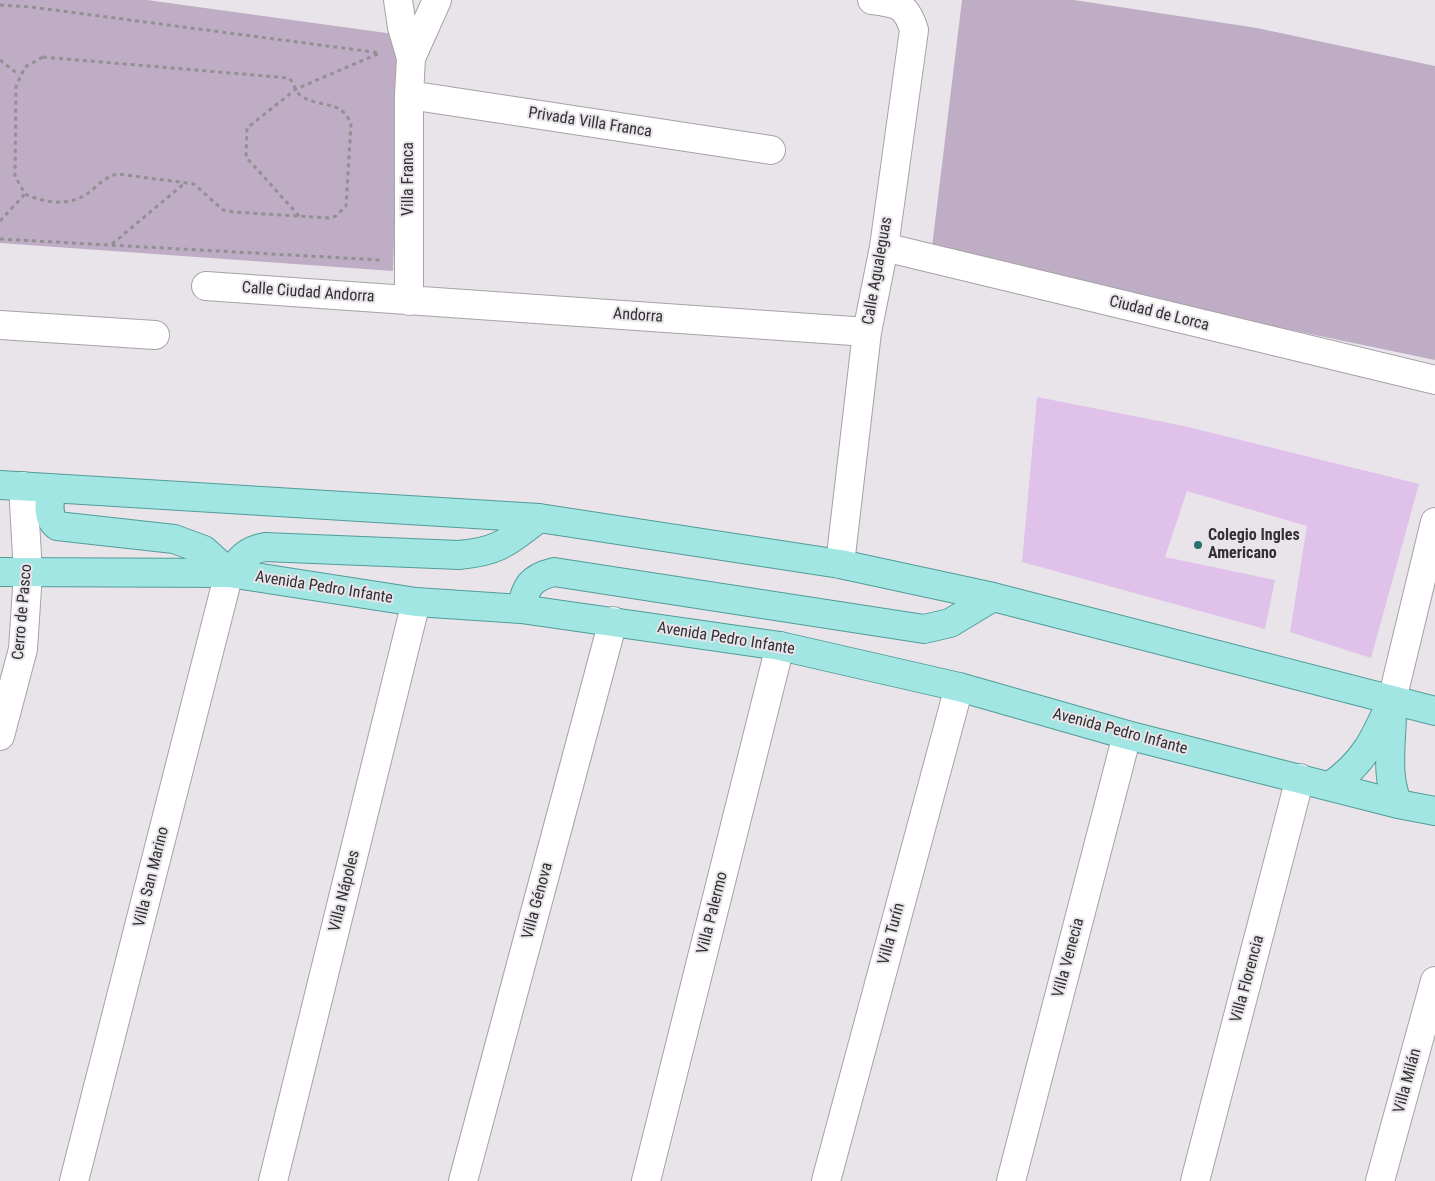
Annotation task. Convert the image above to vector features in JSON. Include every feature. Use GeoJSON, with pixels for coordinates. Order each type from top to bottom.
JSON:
{"type":"FeatureCollection","features":[{"type":"Feature","properties":{"kind":"main road"},"geometry":{"type":"LineString","coordinates":[[12,485],[539,518],[840,564],[993,597],[1435,711]]}},
{"type":"Feature","properties":{"kind":"main road"},"geometry":{"type":"LineString","coordinates":[[51,488],[49,510],[53,523],[58,526],[174,539],[204,550],[229,573],[243,555],[255,549],[264,548],[459,554],[485,552],[506,544],[539,518]]}},
{"type":"Feature","properties":{"kind":"main road","name":"Avenida Pedro Infante"},"geometry":{"type":"LineString","coordinates":[[0,572],[229,573],[416,602],[520,609],[780,646],[959,687],[1127,735],[1398,804],[1435,811]]}},
{"type":"Feature","properties":{"kind":"main road"},"geometry":{"type":"LineString","coordinates":[[520,609],[525,592],[530,584],[536,578],[554,572],[924,629],[950,623],[993,597]]}},
{"type":"Feature","properties":{"kind":"main road"},"geometry":{"type":"LineString","coordinates":[[1330,786],[1350,772],[1366,752],[1392,700]]}},
{"type":"Feature","properties":{"kind":"main road"},"geometry":{"type":"LineString","coordinates":[[1392,700],[1390,771],[1391,788],[1398,804]]}},
{"type":"Feature","properties":{"kind":"street","name":"Villa Franca"},"geometry":{"type":"LineString","coordinates":[[398,0],[402,27],[411,58],[409,95],[409,300]]}},
{"type":"Feature","properties":{"kind":"street","name":"Villa Franca"},"geometry":{"type":"LineString","coordinates":[[411,58],[437,0]]}},
{"type":"Feature","properties":{"kind":"street","name":"Calle Agualeguas"},"geometry":{"type":"LineString","coordinates":[[840,564],[867,332],[884,247],[914,30],[909,15],[901,6],[875,0]]}},
{"type":"Feature","properties":{"kind":"street","name":"Privada Villa Franca"},"geometry":{"type":"LineString","coordinates":[[409,95],[771,150]]}},
{"type":"Feature","properties":{"kind":"street","name":"Ciudad de Lorca"},"geometry":{"type":"LineString","coordinates":[[884,247],[1435,380]]}},
{"type":"Feature","properties":{"kind":"street","name":"Calle Ciudad Andorra"},"geometry":{"type":"LineString","coordinates":[[206,286],[409,300]]}},
{"type":"Feature","properties":{"kind":"street","name":"Andorra"},"geometry":{"type":"LineString","coordinates":[[409,300],[867,332]]}},
{"type":"Feature","properties":{"kind":"street"},"geometry":{"type":"LineString","coordinates":[[0,325],[155,335]]}},
{"type":"Feature","properties":{"kind":"street","name":"Cerro de Pasco"},"geometry":{"type":"LineString","coordinates":[[0,736],[23,649],[28,573],[12,485]]}},
{"type":"Feature","properties":{"kind":"street"},"geometry":{"type":"LineString","coordinates":[[1392,700],[1435,522]]}},
{"type":"Feature","properties":{"kind":"street","name":"Villa San Marino"},"geometry":{"type":"LineString","coordinates":[[74,1181],[229,573]]}},
{"type":"Feature","properties":{"kind":"street","name":"Villa Nápoles"},"geometry":{"type":"LineString","coordinates":[[273,1181],[416,602]]}},
{"type":"Feature","properties":{"kind":"street","name":"Villa Génova"},"geometry":{"type":"LineString","coordinates":[[463,1181],[613,621]]}},
{"type":"Feature","properties":{"kind":"street","name":"Villa Palermo"},"geometry":{"type":"LineString","coordinates":[[646,1181],[780,646]]}},
{"type":"Feature","properties":{"kind":"street","name":"Villa Turín"},"geometry":{"type":"LineString","coordinates":[[826,1181],[959,687]]}},
{"type":"Feature","properties":{"kind":"street","name":"Villa Venecia"},"geometry":{"type":"LineString","coordinates":[[1011,1181],[1127,735]]}},
{"type":"Feature","properties":{"kind":"street","name":"Villa Florencia"},"geometry":{"type":"LineString","coordinates":[[1195,1181],[1300,778]]}},
{"type":"Feature","properties":{"kind":"street","name":"Villa Milán"},"geometry":{"type":"LineString","coordinates":[[1380,1181],[1435,981]]}},
{"type":"Feature","properties":{"kind":"path"},"geometry":{"type":"LineString","coordinates":[[0,5],[31,7],[411,58]]}},
{"type":"Feature","properties":{"kind":"path"},"geometry":{"type":"LineString","coordinates":[[299,216],[246,157],[247,128],[296,89],[381,53]]}},
{"type":"Feature","properties":{"kind":"path"},"geometry":{"type":"LineString","coordinates":[[43,57],[283,77],[294,83],[296,89],[300,95],[306,98],[342,110],[351,124],[346,206],[336,216],[329,218],[224,210],[201,189],[186,182],[118,174],[107,177],[74,202],[49,202],[25,194],[15,176],[16,86],[19,75],[25,67],[43,57]]}},
{"type":"Feature","properties":{"kind":"path"},"geometry":{"type":"LineString","coordinates":[[0,60],[19,75]]}},
{"type":"Feature","properties":{"kind":"path"},"geometry":{"type":"LineString","coordinates":[[112,245],[186,182]]}},
{"type":"Feature","properties":{"kind":"path"},"geometry":{"type":"LineString","coordinates":[[0,221],[25,194]]}},
{"type":"Feature","properties":{"kind":"path"},"geometry":{"type":"LineString","coordinates":[[0,239],[409,261]]}},
{"type":"Feature","properties":{"kind":"shaded area"},"geometry":{"type":"Polygon","coordinates":[[[0,0],[147,0],[401,35],[393,271],[0,243],[0,0]]]}},
{"type":"Feature","properties":{"kind":"shaded area"},"geometry":{"type":"Polygon","coordinates":[[[962,0],[1074,0],[1257,28],[1435,66],[1435,360],[931,255],[962,0]]]}},
{"type":"Feature","properties":{"kind":"building","name":"Colegio Ingles Americano"},"geometry":{"type":"Polygon","coordinates":[[[1037,397],[1184,426],[1419,484],[1371,658],[1290,632],[1307,526],[1187,491],[1165,557],[1275,580],[1265,629],[1022,562],[1037,397]]]}},
{"type":"Feature","properties":{"kind":"place","name":"Colegio Ingles Americano"},"geometry":{"type":"Point","coordinates":[1198,545]}}]}
